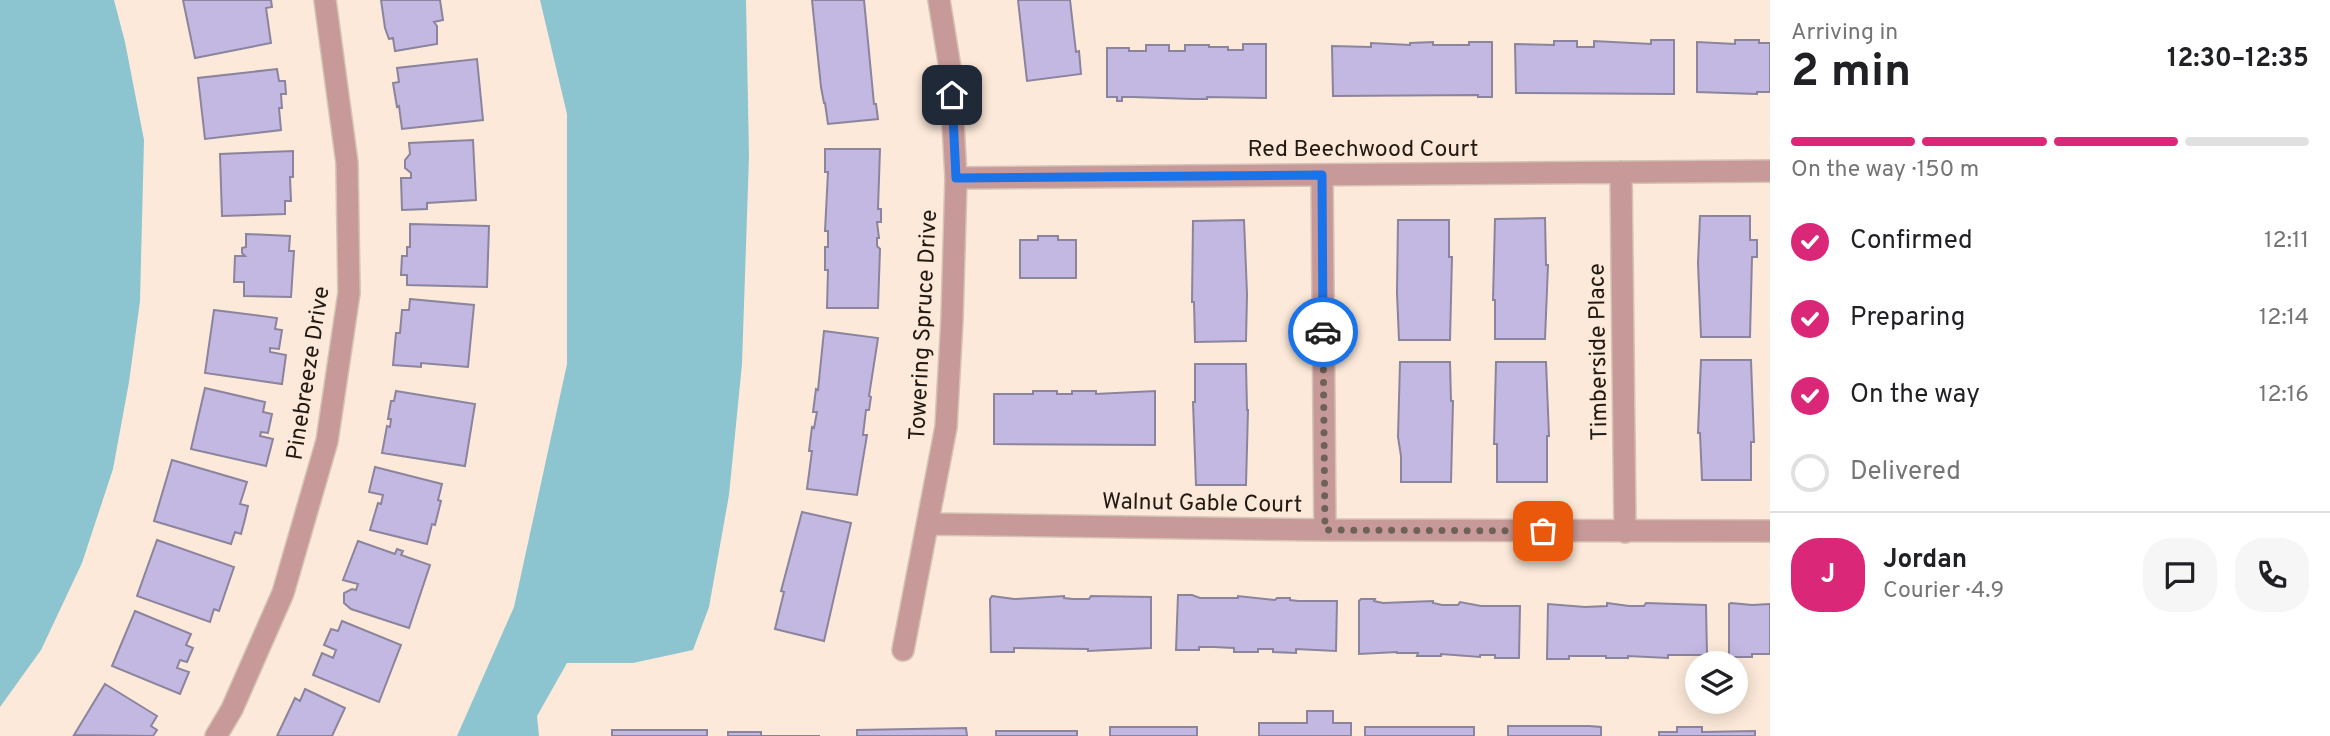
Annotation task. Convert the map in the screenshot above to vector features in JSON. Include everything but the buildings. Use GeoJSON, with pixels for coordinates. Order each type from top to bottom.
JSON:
{"type":"FeatureCollection","features":[{"type":"Feature","properties":{"kind":"street","name":"Pinebreeze Drive"},"geometry":{"type":"LineString","coordinates":[[216,736],[232,709],[283,593],[329,428],[349,293],[346,163],[325,0]]}},
{"type":"Feature","properties":{"kind":"street","name":"Towering Spruce Drive"},"geometry":{"type":"LineString","coordinates":[[903,650],[946,427],[952,319],[956,178],[950,68],[939,0]]}},
{"type":"Feature","properties":{"kind":"street","name":"Red Beechwood Court"},"geometry":{"type":"LineString","coordinates":[[956,178],[1770,171]]}},
{"type":"Feature","properties":{"kind":"street","name":"Timberside Place"},"geometry":{"type":"LineString","coordinates":[[1621,172],[1625,532]]}},
{"type":"Feature","properties":{"kind":"street"},"geometry":{"type":"LineString","coordinates":[[1322,175],[1325,530]]}},
{"type":"Feature","properties":{"kind":"street","name":"Walnut Gable Court"},"geometry":{"type":"LineString","coordinates":[[928,524],[1325,530],[1770,531]]}},
{"type":"Feature","properties":{"kind":"water"},"geometry":{"type":"Polygon","coordinates":[[[0,0],[114,0],[144,140],[140,301],[113,469],[82,563],[41,650],[0,707],[0,0]]]}},
{"type":"Feature","properties":{"kind":"water"},"geometry":{"type":"Polygon","coordinates":[[[540,0],[746,0],[749,156],[742,364],[729,495],[709,607],[693,650],[633,663],[567,663],[537,716],[539,736],[457,736],[514,607],[567,364],[567,114],[540,0]]]}},
{"type":"Feature","properties":{"kind":"way so far"},"geometry":{"type":"LineString","coordinates":[[1323,332],[1325,530],[1543,531]]}},
{"type":"Feature","properties":{"kind":"route"},"geometry":{"type":"LineString","coordinates":[[952,95],[956,178],[1322,175],[1323,332]]}}]}
